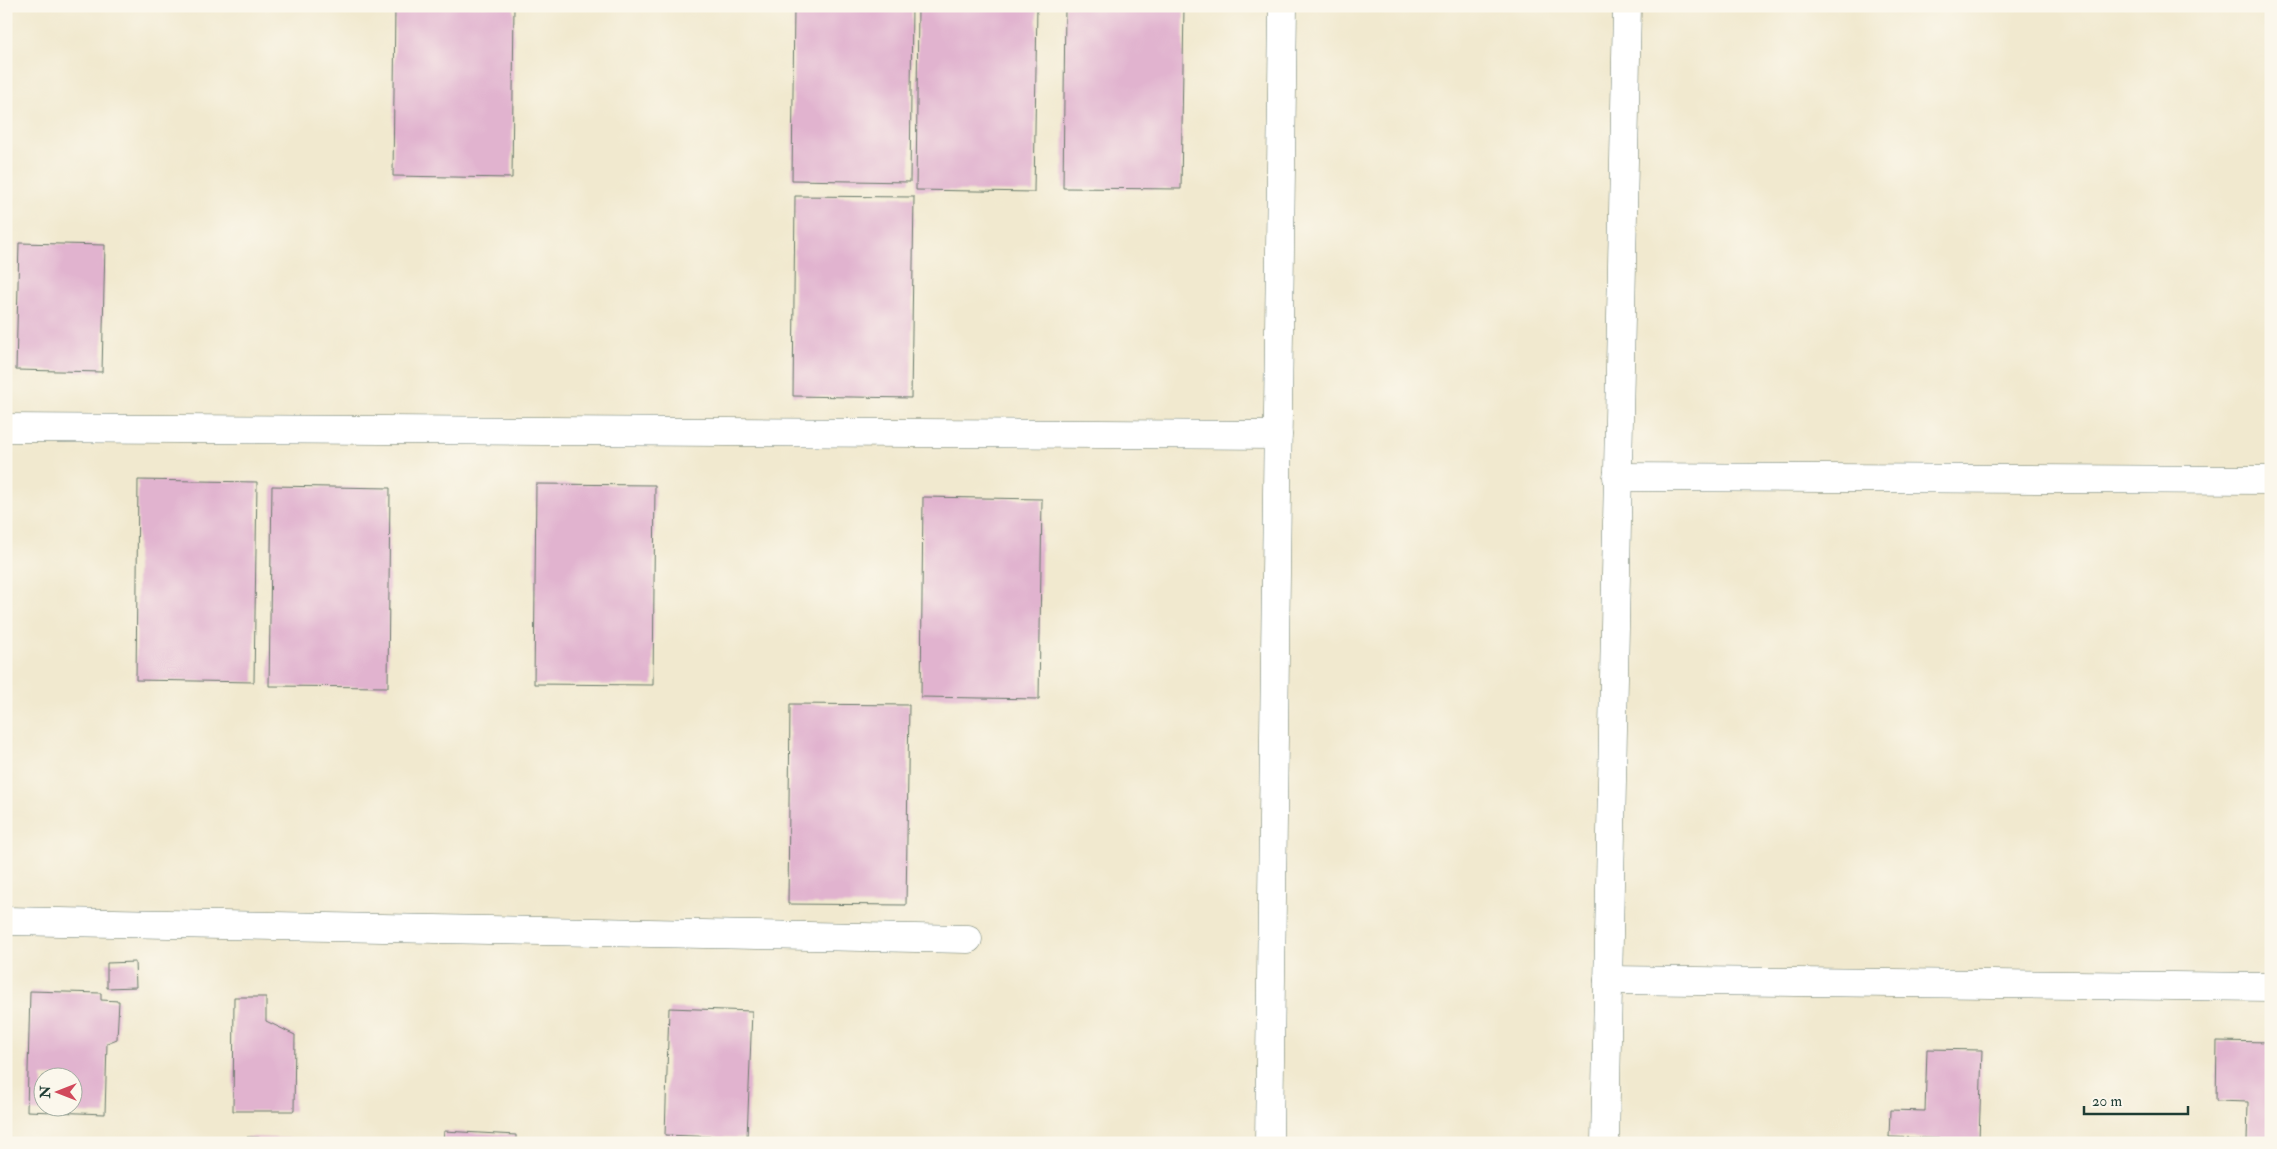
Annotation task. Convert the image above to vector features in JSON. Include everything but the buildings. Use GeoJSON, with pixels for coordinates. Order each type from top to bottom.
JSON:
{"type":"FeatureCollection","features":[{"type":"Feature","properties":{"kind":"street"},"geometry":{"type":"LineString","coordinates":[[1269,1143],[1283,6]]}},
{"type":"Feature","properties":{"kind":"street"},"geometry":{"type":"LineString","coordinates":[[1605,1143],[1627,6]]}},
{"type":"Feature","properties":{"kind":"street"},"geometry":{"type":"LineString","coordinates":[[6,428],[1278,435]]}},
{"type":"Feature","properties":{"kind":"street"},"geometry":{"type":"LineString","coordinates":[[1618,477],[2271,480]]}},
{"type":"Feature","properties":{"kind":"street"},"geometry":{"type":"LineString","coordinates":[[6,921],[968,939]]}},
{"type":"Feature","properties":{"kind":"street"},"geometry":{"type":"LineString","coordinates":[[1608,980],[2271,986]]}}]}
